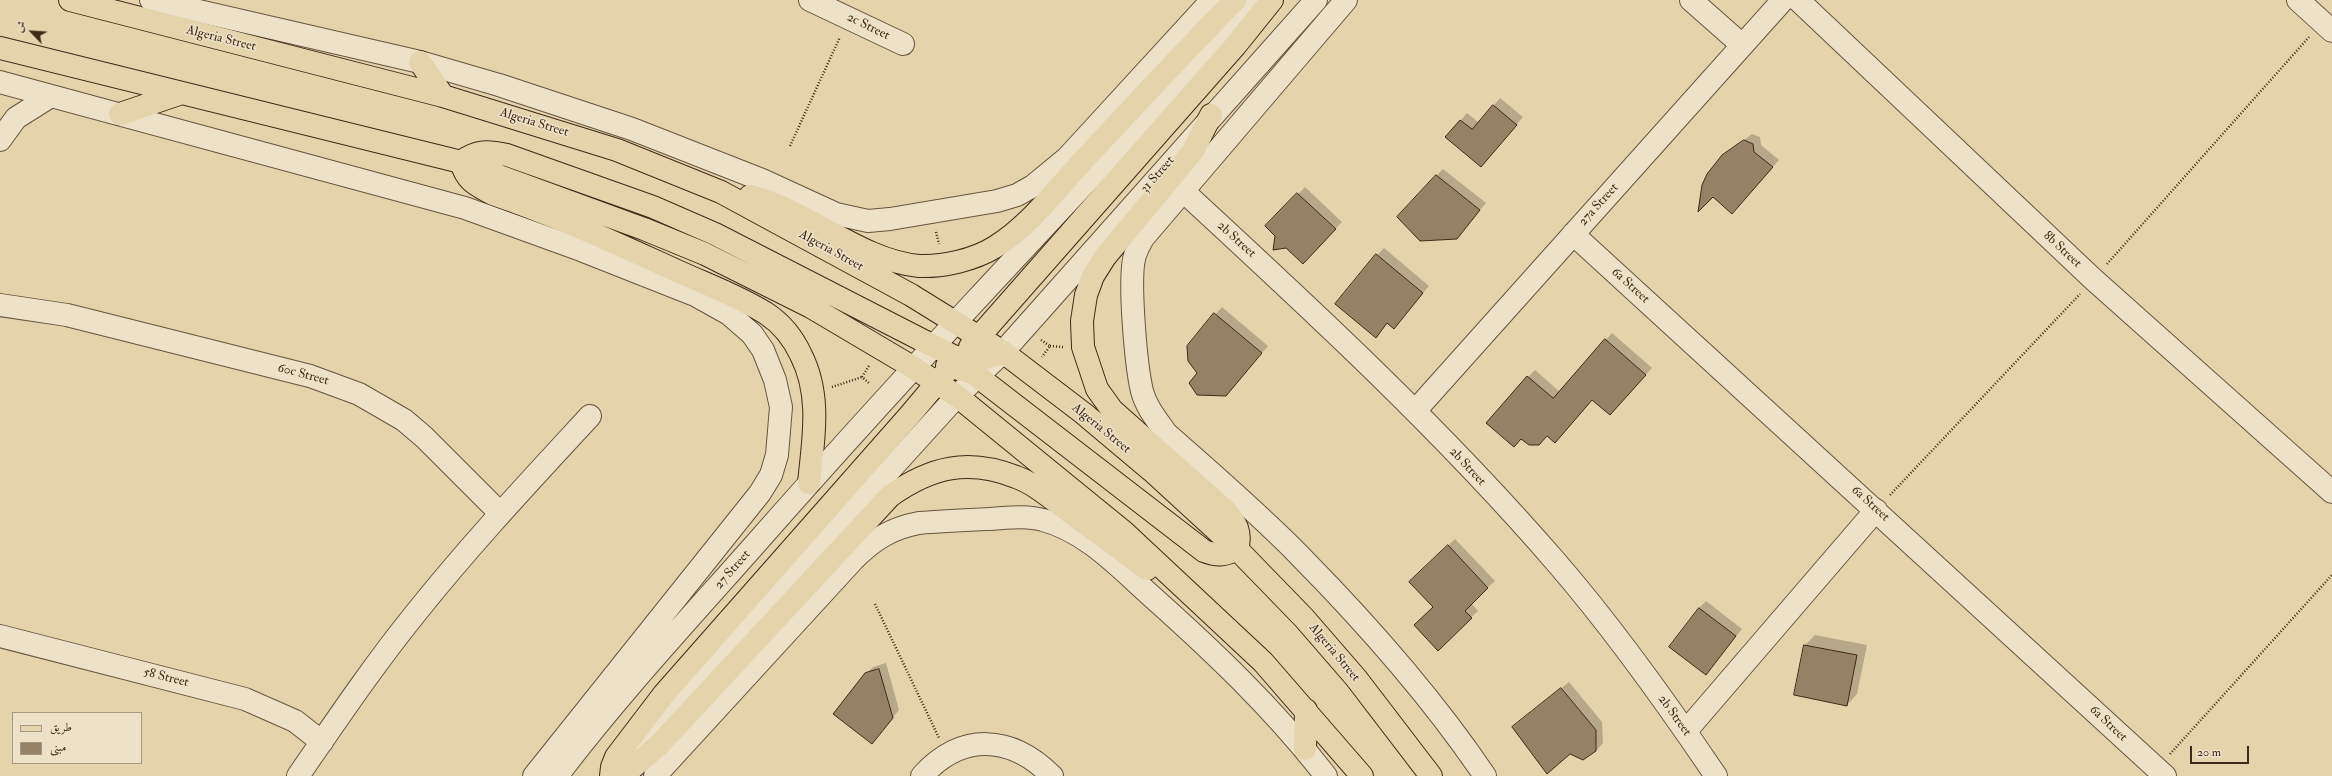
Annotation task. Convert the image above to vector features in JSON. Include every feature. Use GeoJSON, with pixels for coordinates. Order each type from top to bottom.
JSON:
{"type":"FeatureCollection","features":[{"type":"Feature","properties":{"kind":"main road","name":"Algeria Street"},"geometry":{"type":"LineString","coordinates":[[70,0],[444,96],[617,150],[721,192],[956,322],[1003,352],[1082,413],[1152,471],[1237,549],[1304,618],[1356,678],[1431,776]]}},
{"type":"Feature","properties":{"kind":"main road"},"geometry":{"type":"LineString","coordinates":[[721,192],[744,194],[775,204],[875,254],[901,262],[919,266],[943,264],[973,257],[995,247],[1014,232],[1235,0]]}},
{"type":"Feature","properties":{"kind":"main road"},"geometry":{"type":"LineString","coordinates":[[612,776],[612,767],[616,757],[664,694],[957,368],[979,336],[1235,46],[1272,0]]}},
{"type":"Feature","properties":{"kind":"main road"},"geometry":{"type":"LineString","coordinates":[[0,48],[462,162],[644,229],[705,254],[810,307],[914,368],[957,368],[1003,352]]}},
{"type":"Feature","properties":{"kind":"main road"},"geometry":{"type":"LineString","coordinates":[[420,62],[444,96]]}},
{"type":"Feature","properties":{"kind":"main road"},"geometry":{"type":"LineString","coordinates":[[120,114],[182,93]]}},
{"type":"Feature","properties":{"kind":"main road"},"geometry":{"type":"LineString","coordinates":[[462,162],[473,153],[493,152],[507,155],[653,207],[773,262],[933,347],[957,368],[1195,545],[1215,555],[1226,555],[1237,549],[1239,530],[1226,511],[1108,405],[1097,390],[1083,347],[1082,321],[1086,295],[1093,276],[1105,257],[1193,151],[1211,115]]}},
{"type":"Feature","properties":{"kind":"main road"},"geometry":{"type":"LineString","coordinates":[[462,162],[465,175],[474,184],[493,194],[639,254],[742,300],[768,315],[788,333],[802,357],[813,393],[815,418],[808,483]]}},
{"type":"Feature","properties":{"kind":"main road"},"geometry":{"type":"LineString","coordinates":[[956,322],[957,396],[1124,532],[1191,592],[1263,662],[1362,776]]}},
{"type":"Feature","properties":{"kind":"main road"},"geometry":{"type":"LineString","coordinates":[[620,776],[626,773],[659,745],[890,496],[910,482],[931,472],[954,467],[978,466],[1016,477],[1040,490],[1149,570],[1191,592]]}},
{"type":"Feature","properties":{"kind":"main road"},"geometry":{"type":"LineString","coordinates":[[1305,749],[1306,710]]}},
{"type":"Feature","properties":{"kind":"street"},"geometry":{"type":"LineString","coordinates":[[227,0],[240,20]]}},
{"type":"Feature","properties":{"kind":"street","name":"2c Street"},"geometry":{"type":"LineString","coordinates":[[812,0],[903,44]]}},
{"type":"Feature","properties":{"kind":"street"},"geometry":{"type":"LineString","coordinates":[[163,1],[420,62],[566,106],[712,159],[836,214],[868,221],[932,212],[1017,195],[1047,176],[1067,158],[1148,72],[1212,0]]}},
{"type":"Feature","properties":{"kind":"street"},"geometry":{"type":"LineString","coordinates":[[956,322],[1257,0]]}},
{"type":"Feature","properties":{"kind":"street","name":"31 Street"},"geometry":{"type":"LineString","coordinates":[[1003,352],[1211,115],[1294,26],[1316,0]]}},
{"type":"Feature","properties":{"kind":"street"},"geometry":{"type":"LineString","coordinates":[[1691,0],[1742,45]]}},
{"type":"Feature","properties":{"kind":"street","name":"27a Street"},"geometry":{"type":"LineString","coordinates":[[1415,411],[1783,0]]}},
{"type":"Feature","properties":{"kind":"street","name":"8b Street"},"geometry":{"type":"LineString","coordinates":[[1798,0],[2093,279],[2332,492]]}},
{"type":"Feature","properties":{"kind":"street"},"geometry":{"type":"LineString","coordinates":[[2298,0],[2332,31]]}},
{"type":"Feature","properties":{"kind":"street"},"geometry":{"type":"LineString","coordinates":[[1294,26],[1338,8]]}},
{"type":"Feature","properties":{"kind":"street"},"geometry":{"type":"LineString","coordinates":[[1338,8],[1182,190],[1143,238],[1135,255],[1132,274],[1142,392],[1151,412],[1166,433],[1299,555],[1382,643],[1424,692],[1485,776]]}},
{"type":"Feature","properties":{"kind":"street"},"geometry":{"type":"LineString","coordinates":[[0,82],[465,208],[581,250],[695,295],[730,314],[752,334],[763,350],[775,380],[781,407],[777,455],[771,475],[760,493],[534,776]]}},
{"type":"Feature","properties":{"kind":"street"},"geometry":{"type":"LineString","coordinates":[[0,140],[16,118],[51,96]]}},
{"type":"Feature","properties":{"kind":"street","name":"2b Street"},"geometry":{"type":"LineString","coordinates":[[1182,190],[1304,302],[1415,411],[1557,563],[1608,626],[1686,731],[1716,776]]}},
{"type":"Feature","properties":{"kind":"street","name":"6a Street"},"geometry":{"type":"LineString","coordinates":[[1573,234],[2161,772]]}},
{"type":"Feature","properties":{"kind":"street","name":"60c Street"},"geometry":{"type":"LineString","coordinates":[[0,289],[67,315]]}},
{"type":"Feature","properties":{"kind":"street","name":"60c Street"},"geometry":{"type":"LineString","coordinates":[[0,305],[67,315],[310,376],[359,394],[404,420],[424,437],[500,512]]}},
{"type":"Feature","properties":{"kind":"street","name":"27 Street"},"geometry":{"type":"LineString","coordinates":[[557,776],[615,703],[808,483],[956,322]]}},
{"type":"Feature","properties":{"kind":"street"},"geometry":{"type":"LineString","coordinates":[[612,776],[957,396]]}},
{"type":"Feature","properties":{"kind":"street"},"geometry":{"type":"LineString","coordinates":[[298,776],[370,673],[414,614],[500,512],[590,416]]}},
{"type":"Feature","properties":{"kind":"street"},"geometry":{"type":"LineString","coordinates":[[1686,731],[1876,510]]}},
{"type":"Feature","properties":{"kind":"street"},"geometry":{"type":"LineString","coordinates":[[655,776],[854,559],[878,537],[906,526],[919,523],[1022,517],[1044,520],[1076,534],[1110,559],[1218,655],[1305,749],[1326,776]]}},
{"type":"Feature","properties":{"kind":"street","name":"58 Street"},"geometry":{"type":"LineString","coordinates":[[0,636],[245,699],[295,721],[322,742]]}},
{"type":"Feature","properties":{"kind":"street"},"geometry":{"type":"LineString","coordinates":[[582,716],[615,703]]}},
{"type":"Feature","properties":{"kind":"street"},"geometry":{"type":"LineString","coordinates":[[922,776],[944,756],[963,746],[983,744],[1001,746],[1019,751],[1035,760],[1052,776]]}},
{"type":"Feature","properties":{"kind":"path"},"geometry":{"type":"LineString","coordinates":[[790,146],[849,18]]}},
{"type":"Feature","properties":{"kind":"path"},"geometry":{"type":"LineString","coordinates":[[932,212],[943,264]]}},
{"type":"Feature","properties":{"kind":"path"},"geometry":{"type":"LineString","coordinates":[[813,393],[862,377]]}},
{"type":"Feature","properties":{"kind":"path"},"geometry":{"type":"LineString","coordinates":[[2161,772],[2332,575]]}},
{"type":"Feature","properties":{"kind":"path"},"geometry":{"type":"LineString","coordinates":[[875,604],[933,722],[944,756]]}},
{"type":"Feature","properties":{"kind":"building"},"geometry":{"type":"Polygon","coordinates":[[[1493,105],[1517,125],[1481,167],[1445,137],[1460,120],[1472,129],[1493,105]]]}},
{"type":"Feature","properties":{"kind":"building"},"geometry":{"type":"Polygon","coordinates":[[[1744,140],[1753,144],[1754,152],[1773,167],[1732,214],[1713,197],[1698,212],[1702,185],[1707,174],[1722,155],[1744,140]]]}},
{"type":"Feature","properties":{"kind":"building"},"geometry":{"type":"Polygon","coordinates":[[[1436,175],[1480,210],[1457,239],[1420,241],[1397,217],[1436,175]]]}},
{"type":"Feature","properties":{"kind":"building"},"geometry":{"type":"Polygon","coordinates":[[[1297,193],[1336,229],[1303,264],[1286,248],[1273,250],[1275,236],[1265,226],[1297,193]]]}},
{"type":"Feature","properties":{"kind":"building"},"geometry":{"type":"Polygon","coordinates":[[[1376,254],[1423,293],[1394,329],[1387,323],[1376,338],[1335,304],[1376,254]]]}},
{"type":"Feature","properties":{"kind":"building"},"geometry":{"type":"Polygon","coordinates":[[[1214,313],[1262,353],[1226,396],[1197,395],[1189,383],[1197,373],[1188,361],[1187,346],[1214,313]]]}},
{"type":"Feature","properties":{"kind":"building"},"geometry":{"type":"Polygon","coordinates":[[[1605,339],[1646,375],[1610,415],[1592,400],[1555,443],[1547,436],[1539,445],[1529,445],[1521,439],[1514,447],[1486,423],[1527,376],[1553,398],[1605,339]]]}},
{"type":"Feature","properties":{"kind":"building"},"geometry":{"type":"Polygon","coordinates":[[[1448,545],[1488,588],[1465,611],[1472,618],[1438,651],[1414,625],[1433,607],[1409,582],[1448,545]]]}},
{"type":"Feature","properties":{"kind":"building"},"geometry":{"type":"Polygon","coordinates":[[[1699,608],[1736,636],[1706,675],[1669,647],[1699,608]]]}},
{"type":"Feature","properties":{"kind":"building"},"geometry":{"type":"Polygon","coordinates":[[[1804,645],[1857,655],[1847,706],[1794,695],[1804,645]]]}},
{"type":"Feature","properties":{"kind":"building"},"geometry":{"type":"Polygon","coordinates":[[[879,669],[893,718],[872,744],[833,714],[865,673],[879,669]]]}},
{"type":"Feature","properties":{"kind":"building"},"geometry":{"type":"Polygon","coordinates":[[[1561,688],[1596,730],[1596,751],[1583,760],[1570,754],[1547,774],[1512,727],[1561,688]]]}}]}
